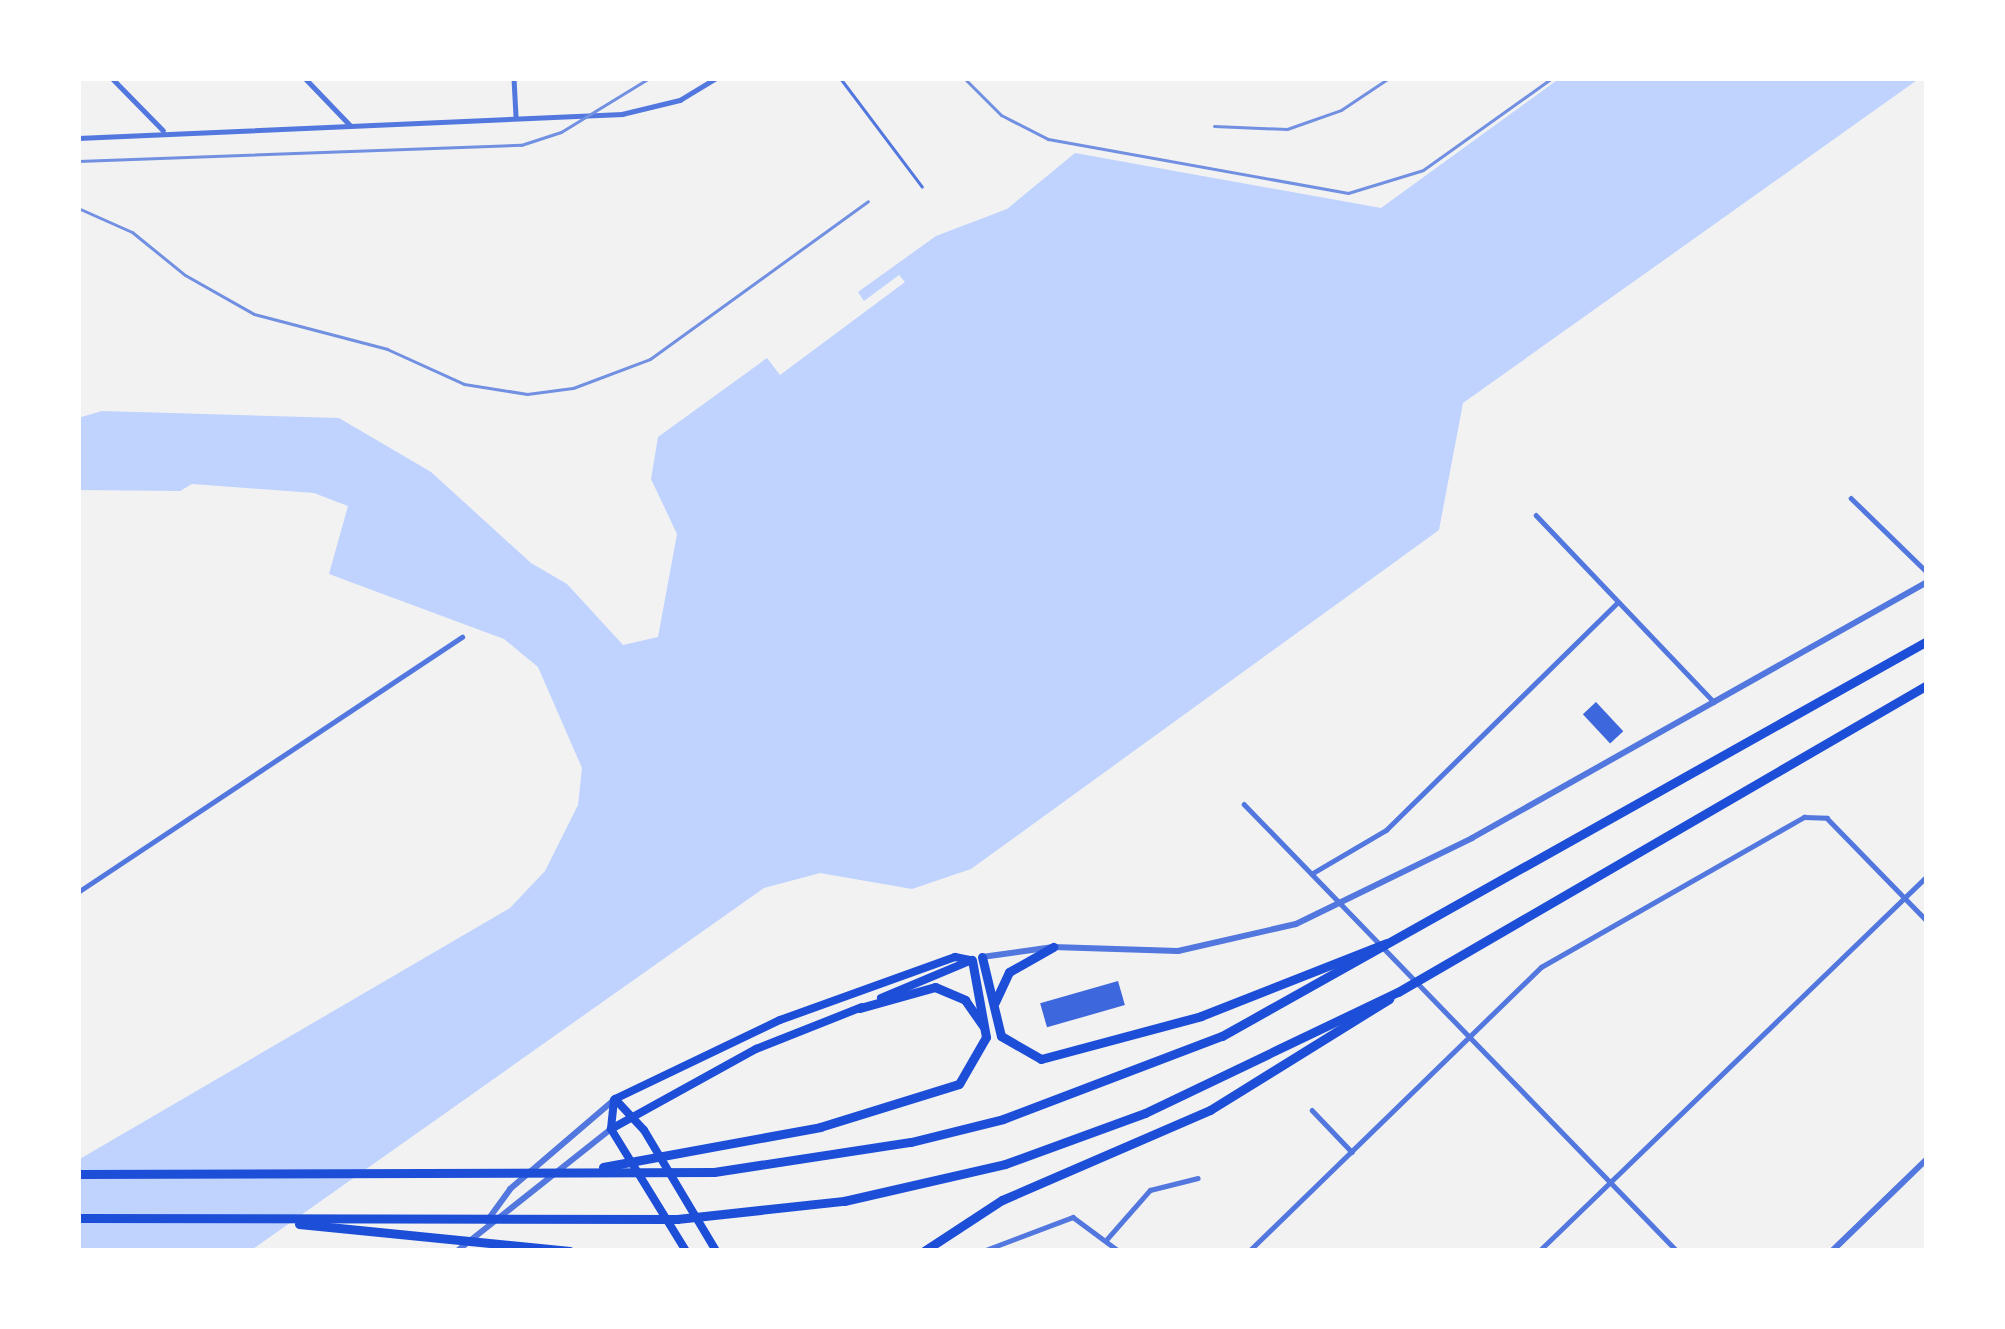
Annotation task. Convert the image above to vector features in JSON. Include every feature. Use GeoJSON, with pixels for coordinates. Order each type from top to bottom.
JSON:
{"type":"FeatureCollection","features":[{"type":"Feature","properties":{"kind":"highway"},"geometry":{"type":"LineString","coordinates":[[977,958],[1010,1047],[1052,1059],[1201,1016],[1406,937],[1927,641]]}},
{"type":"Feature","properties":{"kind":"highway"},"geometry":{"type":"LineString","coordinates":[[78,1218],[677,1220],[888,1193],[1005,1164],[1167,1103],[1398,992],[1927,685]]}},
{"type":"Feature","properties":{"kind":"highway"},"geometry":{"type":"LineString","coordinates":[[993,1008],[1009,972],[1053,947]]}},
{"type":"Feature","properties":{"kind":"highway"},"geometry":{"type":"LineString","coordinates":[[78,1174],[743,1169],[911,1142],[1085,1093],[1222,1036],[1360,955]]}},
{"type":"Feature","properties":{"kind":"highway"},"geometry":{"type":"LineString","coordinates":[[574,1172],[739,1144],[947,1089],[973,1070],[986,1036],[977,958]]}},
{"type":"Feature","properties":{"kind":"highway"},"geometry":{"type":"LineString","coordinates":[[860,1008],[947,989],[974,1010],[986,1036]]}},
{"type":"Feature","properties":{"kind":"highway"},"geometry":{"type":"LineString","coordinates":[[924,1251],[1002,1200],[1241,1093],[1368,1019],[1398,992]]}},
{"type":"Feature","properties":{"kind":"highway"},"geometry":{"type":"LineString","coordinates":[[258,1218],[570,1251]]}},
{"type":"Feature","properties":{"kind":"main road"},"geometry":{"type":"LineString","coordinates":[[614,1099],[654,1074],[836,1000],[955,958],[977,958]]}},
{"type":"Feature","properties":{"kind":"main road"},"geometry":{"type":"LineString","coordinates":[[610,1129],[632,1113],[822,1023],[977,958]]}},
{"type":"Feature","properties":{"kind":"main road"},"geometry":{"type":"LineString","coordinates":[[822,1023],[836,1000]]}},
{"type":"Feature","properties":{"kind":"main road"},"geometry":{"type":"LineString","coordinates":[[614,1099],[632,1113],[716,1251]]}},
{"type":"Feature","properties":{"kind":"main road"},"geometry":{"type":"LineString","coordinates":[[614,1099],[610,1129],[686,1251]]}},
{"type":"Feature","properties":{"kind":"street"},"geometry":{"type":"LineString","coordinates":[[112,78],[163,130]]}},
{"type":"Feature","properties":{"kind":"street"},"geometry":{"type":"LineString","coordinates":[[304,78],[350,125]]}},
{"type":"Feature","properties":{"kind":"street"},"geometry":{"type":"LineString","coordinates":[[514,78],[516,117]]}},
{"type":"Feature","properties":{"kind":"street"},"geometry":{"type":"LineString","coordinates":[[78,138],[163,130],[644,111],[716,78]]}},
{"type":"Feature","properties":{"kind":"street"},"geometry":{"type":"LineString","coordinates":[[1851,498],[1927,572]]}},
{"type":"Feature","properties":{"kind":"street"},"geometry":{"type":"LineString","coordinates":[[1536,515],[1714,702]]}},
{"type":"Feature","properties":{"kind":"street"},"geometry":{"type":"LineString","coordinates":[[977,958],[1053,947],[1224,946],[1340,902],[1472,838],[1927,582]]}},
{"type":"Feature","properties":{"kind":"street"},"geometry":{"type":"LineString","coordinates":[[1313,873],[1385,830],[1618,602]]}},
{"type":"Feature","properties":{"kind":"street"},"geometry":{"type":"LineString","coordinates":[[78,892],[462,637]]}},
{"type":"Feature","properties":{"kind":"street"},"geometry":{"type":"LineString","coordinates":[[1244,804],[1677,1251]]}},
{"type":"Feature","properties":{"kind":"street"},"geometry":{"type":"LineString","coordinates":[[1249,1251],[1552,960],[1809,814],[1827,818],[1927,921]]}},
{"type":"Feature","properties":{"kind":"street"},"geometry":{"type":"LineString","coordinates":[[1540,1251],[1927,876]]}},
{"type":"Feature","properties":{"kind":"street"},"geometry":{"type":"LineString","coordinates":[[485,1225],[510,1190],[614,1099]]}},
{"type":"Feature","properties":{"kind":"street"},"geometry":{"type":"LineString","coordinates":[[1312,1110],[1352,1151]]}},
{"type":"Feature","properties":{"kind":"street"},"geometry":{"type":"LineString","coordinates":[[457,1251],[610,1129]]}},
{"type":"Feature","properties":{"kind":"street"},"geometry":{"type":"LineString","coordinates":[[1832,1251],[1927,1159]]}},
{"type":"Feature","properties":{"kind":"street"},"geometry":{"type":"LineString","coordinates":[[1107,1238],[1150,1190],[1198,1178]]}},
{"type":"Feature","properties":{"kind":"street"},"geometry":{"type":"LineString","coordinates":[[983,1251],[1073,1217],[1119,1251]]}},
{"type":"Feature","properties":{"kind":"lane"},"geometry":{"type":"LineString","coordinates":[[840,78],[922,187]]}},
{"type":"Feature","properties":{"kind":"water"},"geometry":{"type":"Polygon","coordinates":[[[1560,78],[1920,78],[1463,403],[1439,530],[971,869],[912,889],[820,873],[764,888],[250,1251],[78,1251],[78,1160],[510,908],[545,871],[578,805],[582,768],[538,667],[504,639],[329,574],[348,506],[314,493],[192,484],[180,491],[78,490],[78,418],[102,411],[339,418],[431,472],[531,563],[567,584],[623,645],[658,637],[677,534],[651,479],[658,437],[767,358],[780,375],[905,282],[899,275],[864,301],[858,292],[936,236],[1007,209],[1075,153],[1381,208],[1560,78]]]}},
{"type":"Feature","properties":{"kind":"building"},"geometry":{"type":"Polygon","coordinates":[[[1596,702],[1623,731],[1610,744],[1583,714],[1596,702]]]}},
{"type":"Feature","properties":{"kind":"building"},"geometry":{"type":"Polygon","coordinates":[[[1118,981],[1125,1005],[1047,1027],[1040,1003],[1118,981]]]}},
{"type":"Feature","properties":{"kind":"railway"},"geometry":{"type":"LineString","coordinates":[[78,161],[521,145],[561,132],[649,78]]}},
{"type":"Feature","properties":{"kind":"railway"},"geometry":{"type":"LineString","coordinates":[[964,78],[1001,115],[1048,139],[1348,193],[1423,170],[1552,78]]}},
{"type":"Feature","properties":{"kind":"railway"},"geometry":{"type":"LineString","coordinates":[[1214,126],[1287,129],[1341,110],[1389,78]]}},
{"type":"Feature","properties":{"kind":"railway"},"geometry":{"type":"LineString","coordinates":[[78,208],[132,232],[185,275],[254,314],[387,349],[464,384],[527,394],[573,388],[650,359],[868,201]]}}]}
